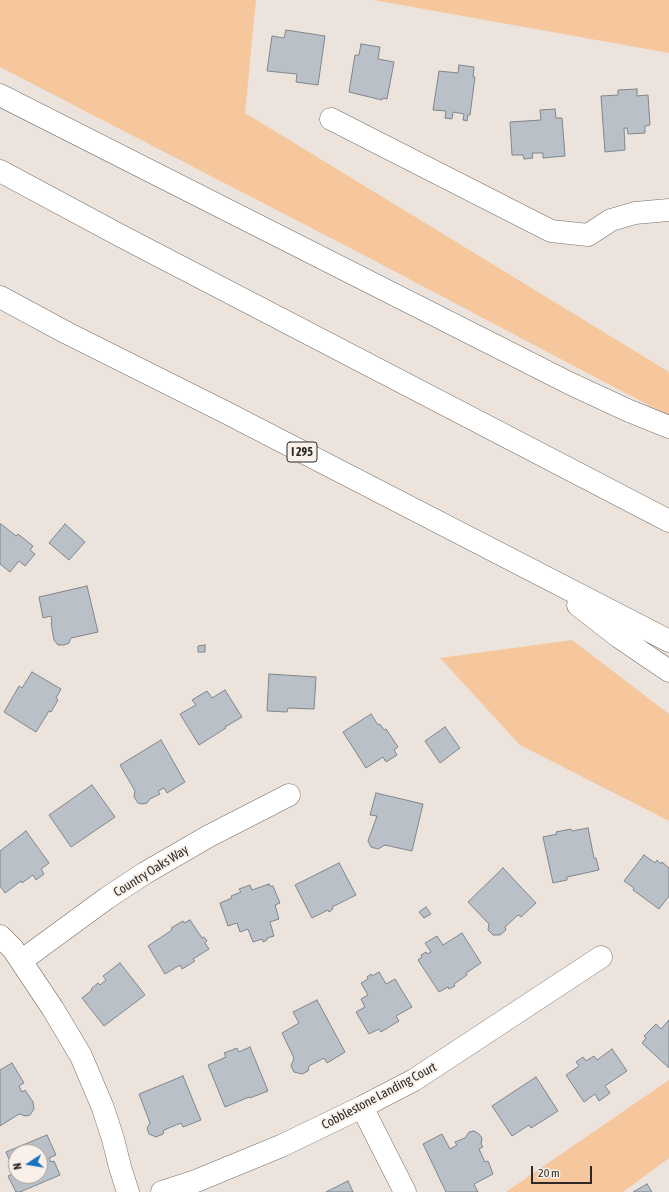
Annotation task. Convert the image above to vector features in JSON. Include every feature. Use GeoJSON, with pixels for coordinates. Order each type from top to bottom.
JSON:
{"type":"FeatureCollection","features":[{"type":"Feature","properties":{"kind":"main road"},"geometry":{"type":"LineString","coordinates":[[0,96],[569,383],[669,428]]}},
{"type":"Feature","properties":{"kind":"main road"},"geometry":{"type":"LineString","coordinates":[[331,119],[551,232],[588,235],[611,220],[635,213],[669,210]]}},
{"type":"Feature","properties":{"kind":"main road"},"geometry":{"type":"LineString","coordinates":[[0,170],[130,241],[669,521]]}},
{"type":"Feature","properties":{"kind":"main road","name":"I 295"},"geometry":{"type":"LineString","coordinates":[[0,297],[67,333],[225,412],[536,573]]}},
{"type":"Feature","properties":{"kind":"main road"},"geometry":{"type":"LineString","coordinates":[[536,573],[669,641]]}},
{"type":"Feature","properties":{"kind":"main road"},"geometry":{"type":"LineString","coordinates":[[536,573],[619,637],[669,671]]}},
{"type":"Feature","properties":{"kind":"main road","name":"Country Oaks Way"},"geometry":{"type":"LineString","coordinates":[[20,961],[145,873],[209,836],[289,795]]}},
{"type":"Feature","properties":{"kind":"main road"},"geometry":{"type":"LineString","coordinates":[[0,936],[12,949],[53,1009],[81,1056],[103,1108],[128,1192]]}},
{"type":"Feature","properties":{"kind":"main road","name":"Cobblestone Landing Court"},"geometry":{"type":"LineString","coordinates":[[162,1192],[196,1181],[281,1146],[414,1080],[601,957]]}},
{"type":"Feature","properties":{"kind":"main road"},"geometry":{"type":"LineString","coordinates":[[362,1107],[405,1192]]}},
{"type":"Feature","properties":{"kind":"shaded area"},"geometry":{"type":"Polygon","coordinates":[[[0,0],[256,0],[245,113],[669,372],[669,416],[354,250],[0,67],[0,0]]]}},
{"type":"Feature","properties":{"kind":"shaded area"},"geometry":{"type":"Polygon","coordinates":[[[374,0],[669,0],[669,53],[374,0]]]}},
{"type":"Feature","properties":{"kind":"shaded area"},"geometry":{"type":"Polygon","coordinates":[[[572,640],[669,714],[669,821],[520,745],[440,658],[572,640]]]}},
{"type":"Feature","properties":{"kind":"shaded area"},"geometry":{"type":"Polygon","coordinates":[[[669,1080],[669,1158],[623,1192],[506,1192],[669,1080]]]}},
{"type":"Feature","properties":{"kind":"building"},"geometry":{"type":"Polygon","coordinates":[[[286,30],[325,36],[318,85],[296,82],[297,74],[267,71],[272,36],[284,38],[286,30]]]}},
{"type":"Feature","properties":{"kind":"building"},"geometry":{"type":"Polygon","coordinates":[[[361,44],[380,47],[378,59],[394,62],[387,99],[383,98],[382,100],[349,92],[355,55],[359,55],[361,44]]]}},
{"type":"Feature","properties":{"kind":"building"},"geometry":{"type":"Polygon","coordinates":[[[459,65],[474,67],[473,77],[475,77],[470,115],[468,115],[467,121],[463,120],[464,114],[453,112],[452,119],[445,118],[446,111],[433,110],[439,71],[458,73],[459,65]]]}},
{"type":"Feature","properties":{"kind":"building"},"geometry":{"type":"Polygon","coordinates":[[[637,89],[637,96],[648,95],[650,125],[645,126],[645,133],[628,134],[627,128],[624,128],[625,150],[605,152],[601,96],[618,95],[618,90],[637,89]]]}},
{"type":"Feature","properties":{"kind":"building"},"geometry":{"type":"Polygon","coordinates":[[[555,109],[556,118],[562,118],[565,156],[543,158],[543,153],[532,153],[533,158],[524,159],[523,155],[512,155],[510,122],[541,120],[540,110],[555,109]]]}},
{"type":"Feature","properties":{"kind":"building"},"geometry":{"type":"Polygon","coordinates":[[[0,524],[16,536],[18,534],[33,546],[30,550],[35,554],[25,566],[19,561],[10,572],[0,564],[0,524]]]}},
{"type":"Feature","properties":{"kind":"building"},"geometry":{"type":"Polygon","coordinates":[[[65,524],[85,542],[69,560],[49,543],[65,524]]]}},
{"type":"Feature","properties":{"kind":"building"},"geometry":{"type":"Polygon","coordinates":[[[87,586],[98,632],[71,638],[69,643],[58,645],[54,640],[51,616],[43,618],[39,597],[87,586]]]}},
{"type":"Feature","properties":{"kind":"building"},"geometry":{"type":"Polygon","coordinates":[[[205,645],[205,652],[198,652],[198,646],[205,645]]]}},
{"type":"Feature","properties":{"kind":"building"},"geometry":{"type":"Polygon","coordinates":[[[32,672],[61,689],[56,698],[58,700],[36,732],[4,712],[19,686],[22,688],[32,672]]]}},
{"type":"Feature","properties":{"kind":"building"},"geometry":{"type":"Polygon","coordinates":[[[269,674],[316,677],[314,709],[288,708],[287,712],[267,711],[269,674]]]}},
{"type":"Feature","properties":{"kind":"building"},"geometry":{"type":"Polygon","coordinates":[[[225,690],[242,717],[199,745],[180,714],[196,705],[192,700],[207,691],[212,698],[225,690]]]}},
{"type":"Feature","properties":{"kind":"building"},"geometry":{"type":"Polygon","coordinates":[[[371,714],[378,725],[380,724],[384,730],[386,729],[398,747],[394,750],[397,755],[386,762],[383,757],[366,768],[343,732],[371,714]]]}},
{"type":"Feature","properties":{"kind":"building"},"geometry":{"type":"Polygon","coordinates":[[[445,727],[460,748],[440,763],[425,741],[445,727]]]}},
{"type":"Feature","properties":{"kind":"building"},"geometry":{"type":"Polygon","coordinates":[[[161,740],[185,782],[167,793],[164,788],[158,791],[160,794],[150,799],[147,803],[138,803],[134,797],[135,791],[120,765],[161,740]]]}},
{"type":"Feature","properties":{"kind":"building"},"geometry":{"type":"Polygon","coordinates":[[[92,785],[115,817],[71,847],[49,815],[92,785]]]}},
{"type":"Feature","properties":{"kind":"building"},"geometry":{"type":"Polygon","coordinates":[[[376,793],[423,804],[412,851],[385,845],[378,849],[371,847],[368,841],[377,816],[370,815],[376,793]]]}},
{"type":"Feature","properties":{"kind":"building"},"geometry":{"type":"Polygon","coordinates":[[[588,828],[594,858],[596,858],[599,870],[567,877],[567,880],[553,883],[543,837],[557,834],[556,832],[571,829],[572,831],[588,828]]]}},
{"type":"Feature","properties":{"kind":"building"},"geometry":{"type":"Polygon","coordinates":[[[26,831],[49,863],[41,869],[44,874],[36,880],[33,875],[22,883],[21,881],[5,893],[0,886],[0,851],[26,831]]]}},
{"type":"Feature","properties":{"kind":"building"},"geometry":{"type":"Polygon","coordinates":[[[644,855],[655,863],[657,860],[661,864],[662,862],[669,868],[669,896],[659,909],[633,890],[634,888],[624,881],[644,855]]]}},
{"type":"Feature","properties":{"kind":"building"},"geometry":{"type":"Polygon","coordinates":[[[339,863],[356,895],[332,907],[333,909],[329,912],[328,910],[312,918],[295,885],[339,863]]]}},
{"type":"Feature","properties":{"kind":"building"},"geometry":{"type":"Polygon","coordinates":[[[503,868],[536,903],[521,917],[518,915],[505,927],[506,930],[500,935],[493,935],[488,930],[489,924],[468,902],[503,868]]]}},
{"type":"Feature","properties":{"kind":"building"},"geometry":{"type":"Polygon","coordinates":[[[269,884],[269,886],[273,886],[280,903],[275,905],[279,919],[270,922],[274,936],[267,938],[267,940],[263,942],[262,939],[253,942],[248,929],[240,932],[237,923],[228,926],[220,903],[241,892],[239,889],[250,885],[252,890],[269,884]]]}},
{"type":"Feature","properties":{"kind":"building"},"geometry":{"type":"Polygon","coordinates":[[[426,907],[431,914],[424,918],[419,912],[426,907]]]}},
{"type":"Feature","properties":{"kind":"building"},"geometry":{"type":"Polygon","coordinates":[[[190,920],[202,938],[204,937],[207,941],[205,943],[209,949],[193,959],[195,961],[182,969],[180,965],[165,974],[148,946],[172,930],[171,928],[183,921],[184,923],[190,920]]]}},
{"type":"Feature","properties":{"kind":"building"},"geometry":{"type":"Polygon","coordinates":[[[462,933],[481,963],[466,973],[467,975],[454,984],[455,986],[449,989],[448,987],[439,992],[418,960],[422,957],[421,955],[426,952],[427,954],[431,952],[425,943],[437,936],[443,945],[462,933]]]}},
{"type":"Feature","properties":{"kind":"building"},"geometry":{"type":"Polygon","coordinates":[[[120,963],[145,995],[104,1026],[82,998],[98,983],[100,985],[106,980],[103,976],[120,963]]]}},
{"type":"Feature","properties":{"kind":"building"},"geometry":{"type":"Polygon","coordinates":[[[379,972],[386,984],[395,979],[412,1007],[396,1016],[399,1021],[381,1032],[379,1029],[369,1034],[356,1012],[365,1007],[361,999],[368,995],[361,983],[368,979],[367,977],[371,974],[372,976],[379,972]]]}},
{"type":"Feature","properties":{"kind":"building"},"geometry":{"type":"Polygon","coordinates":[[[317,1000],[345,1052],[327,1063],[324,1058],[309,1066],[308,1071],[302,1074],[294,1072],[291,1066],[294,1058],[282,1033],[299,1023],[293,1012],[317,1000]]]}},
{"type":"Feature","properties":{"kind":"building"},"geometry":{"type":"Polygon","coordinates":[[[669,1020],[669,1068],[642,1043],[646,1038],[644,1036],[656,1024],[661,1029],[669,1020]]]}},
{"type":"Feature","properties":{"kind":"building"},"geometry":{"type":"Polygon","coordinates":[[[250,1047],[268,1091],[225,1107],[208,1065],[226,1057],[224,1053],[237,1048],[239,1052],[250,1047]]]}},
{"type":"Feature","properties":{"kind":"building"},"geometry":{"type":"Polygon","coordinates":[[[612,1049],[627,1071],[605,1086],[610,1093],[599,1101],[595,1094],[584,1102],[566,1075],[579,1066],[576,1062],[583,1057],[586,1061],[594,1056],[597,1060],[612,1049]]]}},
{"type":"Feature","properties":{"kind":"building"},"geometry":{"type":"Polygon","coordinates":[[[12,1063],[24,1083],[19,1086],[22,1092],[25,1090],[33,1102],[34,1109],[30,1115],[26,1116],[19,1114],[0,1126],[0,1070],[12,1063]]]}},
{"type":"Feature","properties":{"kind":"building"},"geometry":{"type":"Polygon","coordinates":[[[183,1076],[201,1120],[183,1127],[181,1123],[164,1130],[163,1134],[156,1137],[149,1134],[147,1128],[150,1123],[139,1094],[183,1076]]]}},
{"type":"Feature","properties":{"kind":"building"},"geometry":{"type":"Polygon","coordinates":[[[536,1077],[558,1111],[531,1128],[529,1125],[512,1136],[492,1106],[536,1077]]]}},
{"type":"Feature","properties":{"kind":"building"},"geometry":{"type":"Polygon","coordinates":[[[474,1131],[482,1138],[481,1144],[483,1147],[479,1149],[485,1162],[488,1161],[493,1174],[474,1184],[478,1192],[446,1192],[423,1144],[442,1134],[450,1149],[457,1145],[455,1142],[465,1138],[469,1132],[474,1131]]]}},
{"type":"Feature","properties":{"kind":"building"},"geometry":{"type":"Polygon","coordinates":[[[47,1135],[56,1155],[49,1158],[51,1162],[54,1161],[60,1175],[48,1180],[48,1144],[25,1144],[47,1135]]]}},
{"type":"Feature","properties":{"kind":"building"},"geometry":{"type":"Polygon","coordinates":[[[348,1181],[353,1192],[326,1192],[348,1181]]]}},
{"type":"Feature","properties":{"kind":"building"},"geometry":{"type":"Polygon","coordinates":[[[12,1184],[39,1184],[20,1192],[16,1192],[12,1184]]]}},
{"type":"Feature","properties":{"kind":"building"},"geometry":{"type":"Polygon","coordinates":[[[647,1184],[652,1192],[633,1192],[647,1184]]]}}]}
